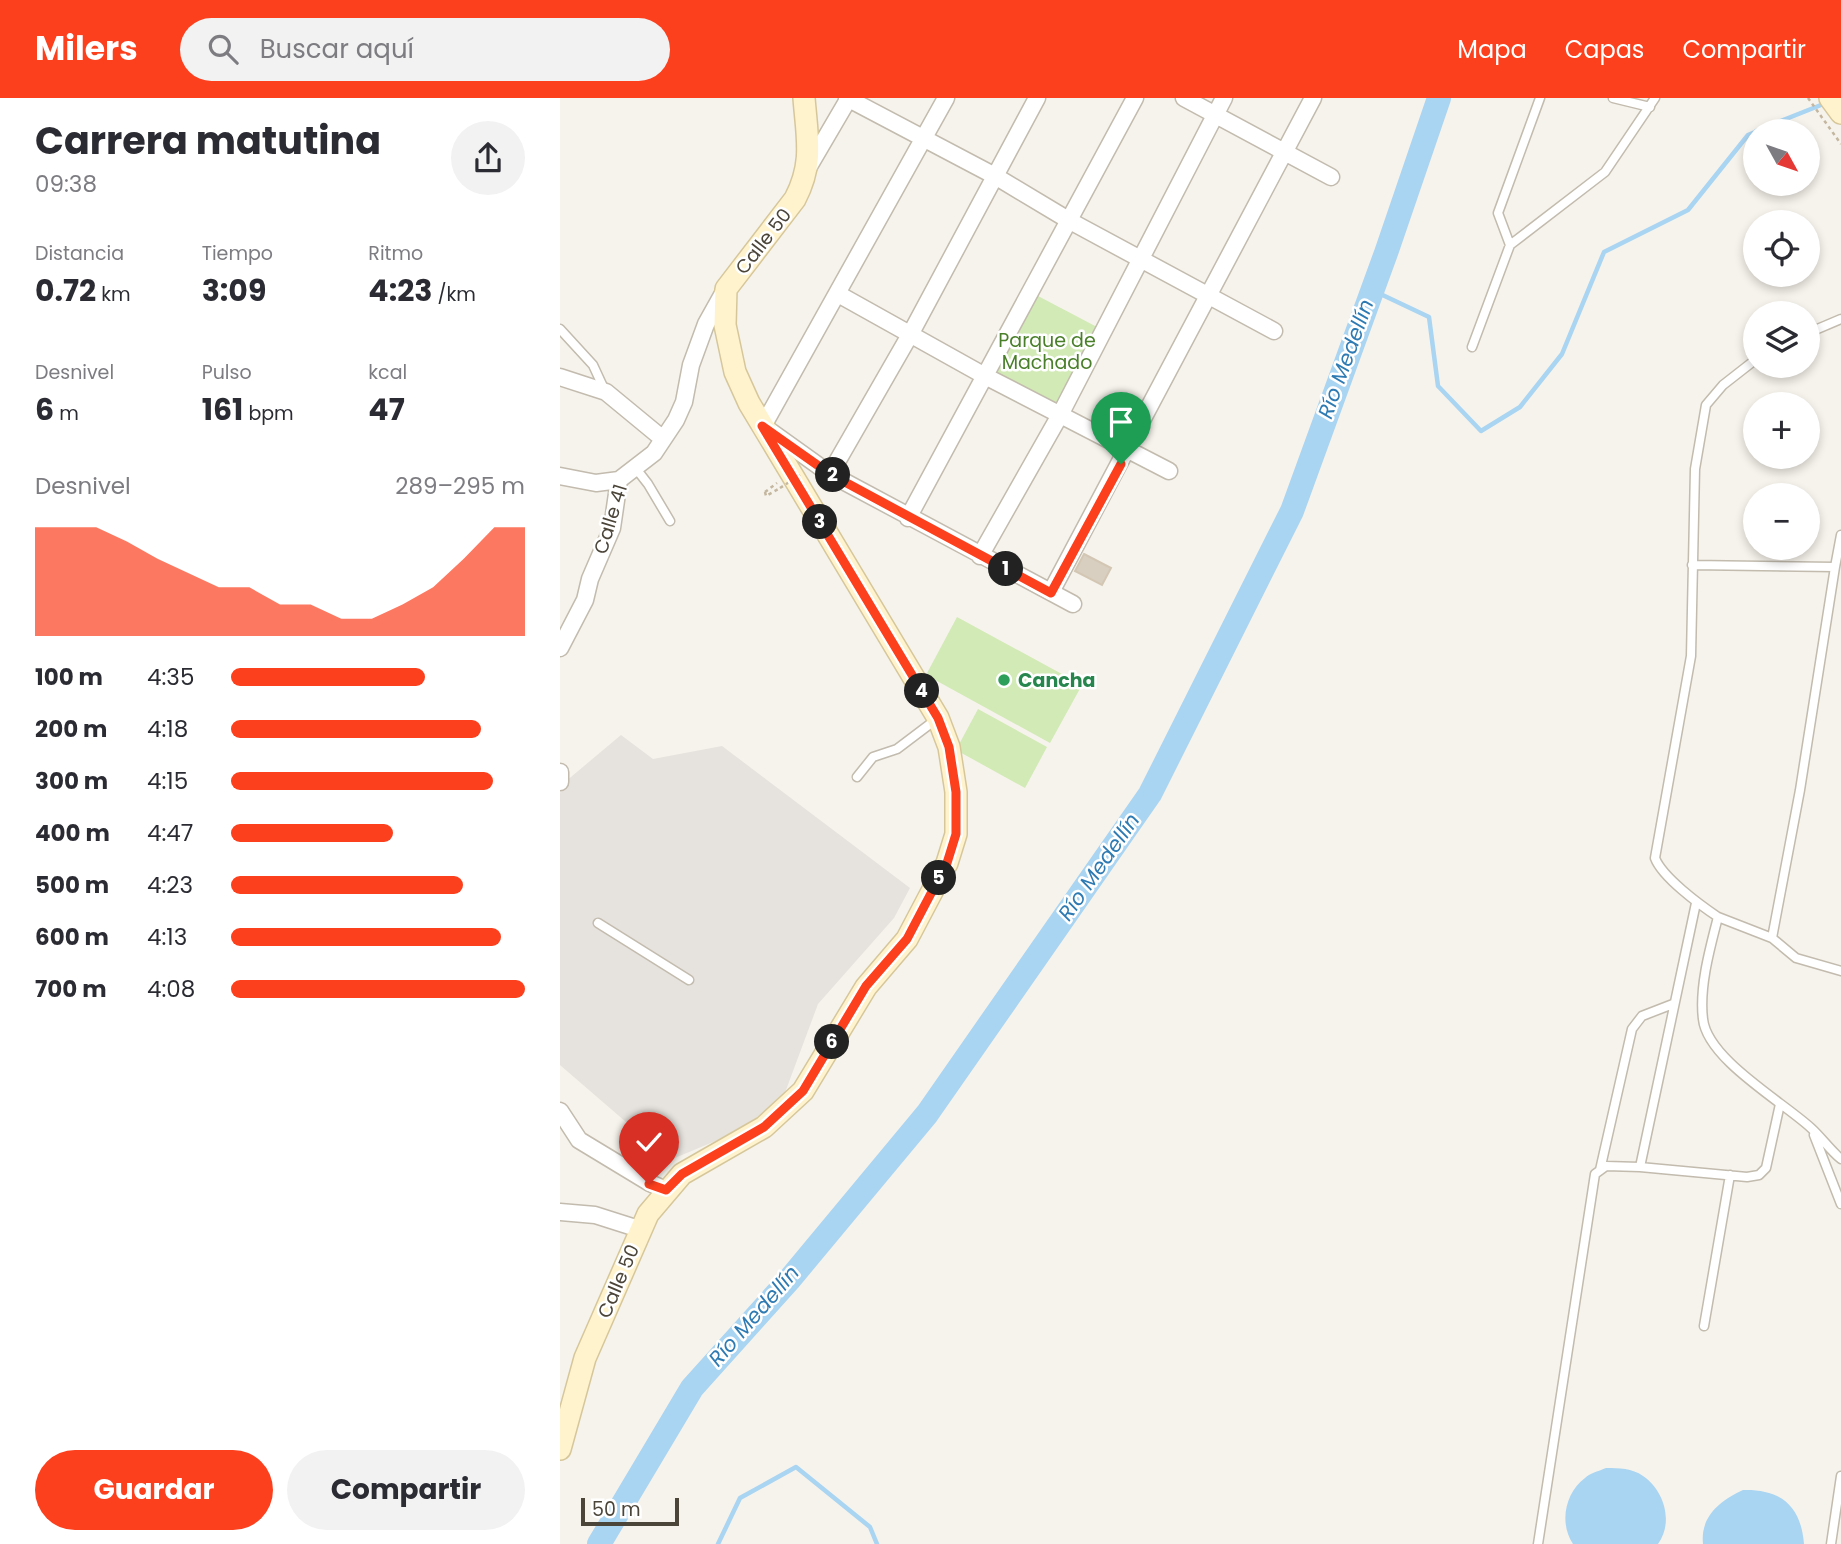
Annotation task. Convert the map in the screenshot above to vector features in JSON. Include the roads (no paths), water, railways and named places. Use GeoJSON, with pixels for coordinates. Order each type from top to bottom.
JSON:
{"type":"FeatureCollection","features":[{"type":"Feature","properties":{"kind":"main road","name":"Calle 50"},"geometry":{"type":"LineString","coordinates":[[560,1449],[585,1358],[639,1229],[666,1190],[682,1174],[764,1127],[803,1091],[866,986],[907,939],[947,863],[956,834],[956,792],[949,747],[938,718],[762,426],[736,372],[725,325],[726,289],[795,199],[808,168],[804,98]]}},
{"type":"Feature","properties":{"kind":"main road"},"geometry":{"type":"LineString","coordinates":[[1829,98],[1841,113]]}},
{"type":"Feature","properties":{"kind":"street"},"geometry":{"type":"LineString","coordinates":[[808,168],[848,98],[995,176],[1070,221],[1142,257],[1274,331]]}},
{"type":"Feature","properties":{"kind":"street"},"geometry":{"type":"LineString","coordinates":[[946,98],[762,426],[830,474],[1073,604]]}},
{"type":"Feature","properties":{"kind":"street"},"geometry":{"type":"LineString","coordinates":[[830,474],[911,333],[1037,98]]}},
{"type":"Feature","properties":{"kind":"street"},"geometry":{"type":"LineString","coordinates":[[908,518],[1135,98]]}},
{"type":"Feature","properties":{"kind":"street"},"geometry":{"type":"LineString","coordinates":[[1184,98],[1331,177]]}},
{"type":"Feature","properties":{"kind":"street"},"geometry":{"type":"LineString","coordinates":[[980,556],[1059,415],[1224,98]]}},
{"type":"Feature","properties":{"kind":"street"},"geometry":{"type":"LineString","coordinates":[[1051,593],[1313,98]]}},
{"type":"Feature","properties":{"kind":"street","name":"Calle 41"},"geometry":{"type":"LineString","coordinates":[[560,648],[566,624],[585,600],[590,579],[612,528],[619,480],[654,453],[684,402],[691,365],[706,324],[726,289]]}},
{"type":"Feature","properties":{"kind":"street"},"geometry":{"type":"LineString","coordinates":[[838,294],[985,376],[1169,471]]}},
{"type":"Feature","properties":{"kind":"street"},"geometry":{"type":"LineString","coordinates":[[560,377],[606,392],[663,439]]}},
{"type":"Feature","properties":{"kind":"street"},"geometry":{"type":"LineString","coordinates":[[560,476],[596,483],[619,480]]}},
{"type":"Feature","properties":{"kind":"street"},"geometry":{"type":"LineString","coordinates":[[560,772],[560,782]]}},
{"type":"Feature","properties":{"kind":"street"},"geometry":{"type":"LineString","coordinates":[[560,1111],[579,1140],[649,1184],[666,1190]]}},
{"type":"Feature","properties":{"kind":"street"},"geometry":{"type":"LineString","coordinates":[[560,1212],[595,1215],[639,1229]]}},
{"type":"Feature","properties":{"kind":"lane"},"geometry":{"type":"LineString","coordinates":[[1510,245],[1498,213],[1540,98]]}},
{"type":"Feature","properties":{"kind":"lane"},"geometry":{"type":"LineString","coordinates":[[1613,98],[1650,107]]}},
{"type":"Feature","properties":{"kind":"lane"},"geometry":{"type":"LineString","coordinates":[[1472,348],[1510,245],[1605,172],[1655,98]]}},
{"type":"Feature","properties":{"kind":"lane"},"geometry":{"type":"LineString","coordinates":[[1820,327],[1841,319]]}},
{"type":"Feature","properties":{"kind":"lane"},"geometry":{"type":"LineString","coordinates":[[560,328],[593,365],[606,392]]}},
{"type":"Feature","properties":{"kind":"lane"},"geometry":{"type":"LineString","coordinates":[[1743,369],[1723,385],[1706,405],[1695,469],[1691,656],[1655,858],[1658,867],[1718,918],[1772,938],[1796,958],[1841,971]]}},
{"type":"Feature","properties":{"kind":"lane"},"geometry":{"type":"LineString","coordinates":[[634,466],[670,521]]}},
{"type":"Feature","properties":{"kind":"lane"},"geometry":{"type":"LineString","coordinates":[[1772,938],[1800,790],[1841,535]]}},
{"type":"Feature","properties":{"kind":"lane"},"geometry":{"type":"LineString","coordinates":[[1692,565],[1835,566]]}},
{"type":"Feature","properties":{"kind":"lane"},"geometry":{"type":"LineString","coordinates":[[857,777],[873,757],[897,749],[938,718]]}},
{"type":"Feature","properties":{"kind":"lane"},"geometry":{"type":"LineString","coordinates":[[1640,1167],[1696,902]]}},
{"type":"Feature","properties":{"kind":"lane"},"geometry":{"type":"LineString","coordinates":[[1718,918],[1706,976],[1703,1019],[1706,1033],[1716,1048],[1812,1129],[1841,1159]]}},
{"type":"Feature","properties":{"kind":"lane"},"geometry":{"type":"LineString","coordinates":[[598,923],[689,980]]}},
{"type":"Feature","properties":{"kind":"lane"},"geometry":{"type":"LineString","coordinates":[[1600,1170],[1632,1029],[1642,1016],[1673,1004]]}},
{"type":"Feature","properties":{"kind":"lane"},"geometry":{"type":"LineString","coordinates":[[1538,1544],[1595,1174],[1606,1166],[1759,1175],[1766,1168],[1780,1104]]}},
{"type":"Feature","properties":{"kind":"lane"},"geometry":{"type":"LineString","coordinates":[[1812,1129],[1841,1204]]}},
{"type":"Feature","properties":{"kind":"lane"},"geometry":{"type":"LineString","coordinates":[[1704,1326],[1730,1175]]}},
{"type":"Feature","properties":{"kind":"lane"},"geometry":{"type":"LineString","coordinates":[[1831,1544],[1841,1476]]}},
{"type":"Feature","properties":{"kind":"water"},"geometry":{"type":"Polygon","coordinates":[[[1606,1468],[1634,1471],[1656,1489],[1666,1517],[1663,1535],[1658,1544],[1573,1544],[1565,1518],[1569,1500],[1578,1484],[1592,1473],[1606,1468]]]}},
{"type":"Feature","properties":{"kind":"water"},"geometry":{"type":"Polygon","coordinates":[[[1743,1490],[1768,1493],[1787,1502],[1799,1519],[1804,1544],[1703,1544],[1705,1525],[1714,1510],[1743,1490]]]}},
{"type":"Feature","properties":{"kind":"waterway","name":"Río Medellín"},"geometry":{"type":"LineString","coordinates":[[599,1544],[692,1388],[789,1280],[927,1114],[1150,794],[1292,511],[1439,98]]}},
{"type":"Feature","properties":{"kind":"waterway"},"geometry":{"type":"LineString","coordinates":[[1786,119],[1826,103]]}},
{"type":"Feature","properties":{"kind":"waterway"},"geometry":{"type":"LineString","coordinates":[[1372,290],[1429,317],[1438,386],[1481,431],[1520,407],[1562,354],[1604,252],[1688,210],[1743,141]]}},
{"type":"Feature","properties":{"kind":"waterway"},"geometry":{"type":"LineString","coordinates":[[718,1544],[740,1498],[796,1467],[870,1527],[877,1544]]}},
{"type":"Feature","properties":{"kind":"place","name":"Cancha"},"geometry":{"type":"Point","coordinates":[1004,680]}},
{"type":"Feature","properties":{"kind":"park label","name":"Parque de Machado"},"geometry":{"type":"Point","coordinates":[1047,351]}}]}
